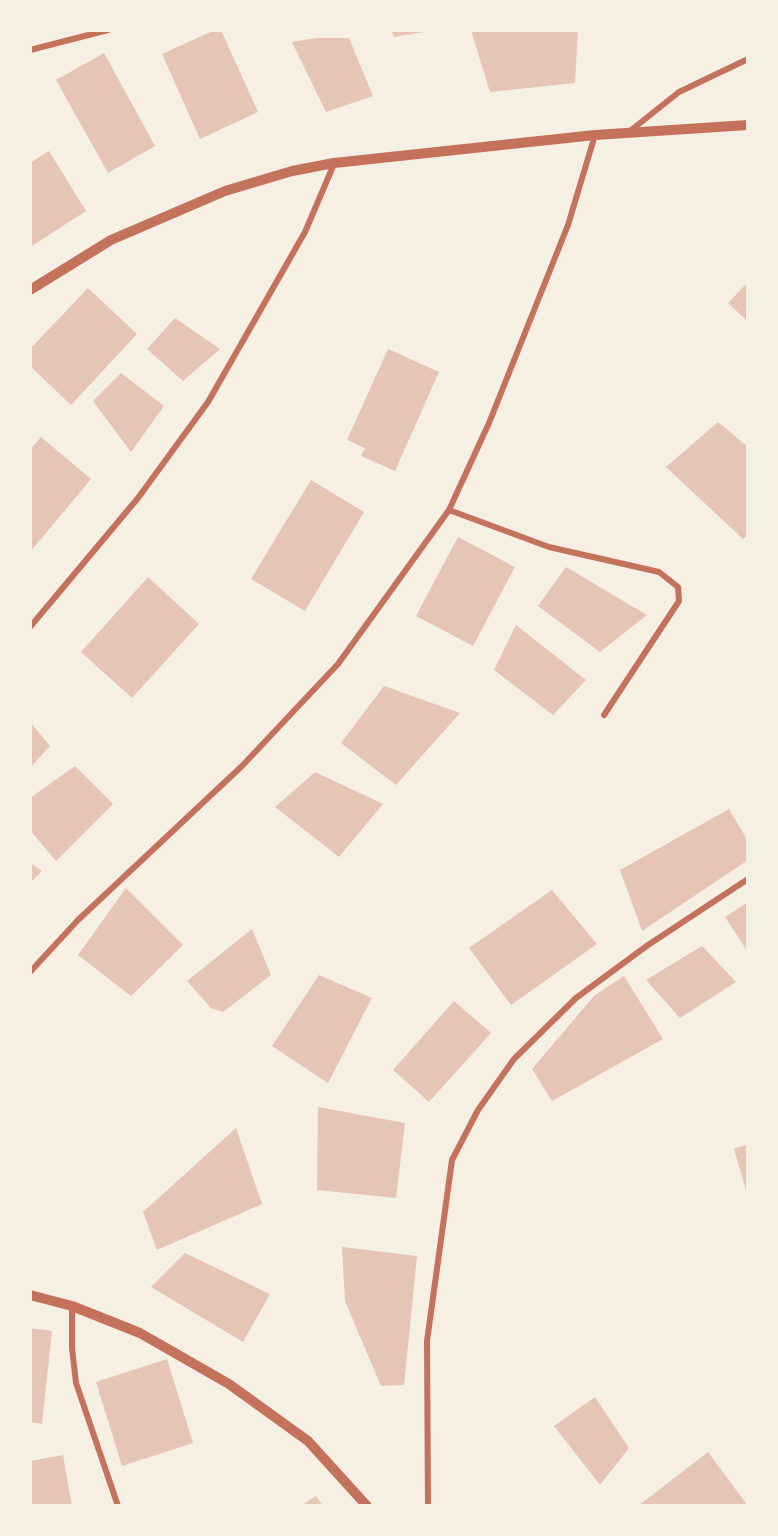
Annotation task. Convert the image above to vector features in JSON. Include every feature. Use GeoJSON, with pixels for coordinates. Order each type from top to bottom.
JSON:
{"type":"FeatureCollection","features":[{"type":"Feature","properties":{"kind":"street"},"geometry":{"type":"LineString","coordinates":[[30,50],[108,30]]}},
{"type":"Feature","properties":{"kind":"street"},"geometry":{"type":"LineString","coordinates":[[630,131],[679,92],[748,59]]}},
{"type":"Feature","properties":{"kind":"street"},"geometry":{"type":"LineString","coordinates":[[30,290],[111,240],[225,191],[292,171],[334,163],[630,131],[748,125]]}},
{"type":"Feature","properties":{"kind":"street"},"geometry":{"type":"LineString","coordinates":[[30,972],[87,912],[242,766],[338,664],[449,510],[489,423],[568,225],[595,135]]}},
{"type":"Feature","properties":{"kind":"street"},"geometry":{"type":"LineString","coordinates":[[30,627],[138,498],[208,402],[305,232],[334,163]]}},
{"type":"Feature","properties":{"kind":"street"},"geometry":{"type":"LineString","coordinates":[[449,510],[549,547],[659,572],[678,587],[679,601],[604,715]]}},
{"type":"Feature","properties":{"kind":"street"},"geometry":{"type":"LineString","coordinates":[[428,1506],[428,1341],[452,1160],[478,1110],[514,1059],[576,998],[648,945],[748,879]]}},
{"type":"Feature","properties":{"kind":"street"},"geometry":{"type":"LineString","coordinates":[[30,1295],[72,1306],[140,1333],[229,1384],[308,1441],[367,1506]]}},
{"type":"Feature","properties":{"kind":"street"},"geometry":{"type":"LineString","coordinates":[[72,1306],[72,1348],[76,1383],[118,1506]]}},
{"type":"Feature","properties":{"kind":"building"},"geometry":{"type":"Polygon","coordinates":[[[215,30],[221,30],[258,112],[200,139],[162,54],[215,30]]]}},
{"type":"Feature","properties":{"kind":"building"},"geometry":{"type":"Polygon","coordinates":[[[391,30],[430,30],[430,31],[394,37],[391,30]]]}},
{"type":"Feature","properties":{"kind":"building"},"geometry":{"type":"Polygon","coordinates":[[[471,30],[578,30],[575,83],[490,92],[471,30]]]}},
{"type":"Feature","properties":{"kind":"building"},"geometry":{"type":"Polygon","coordinates":[[[316,38],[349,38],[373,96],[326,112],[292,42],[316,38]]]}},
{"type":"Feature","properties":{"kind":"building"},"geometry":{"type":"Polygon","coordinates":[[[104,53],[155,146],[108,173],[56,80],[104,53]]]}},
{"type":"Feature","properties":{"kind":"building"},"geometry":{"type":"Polygon","coordinates":[[[49,151],[86,211],[30,247],[30,163],[49,151]]]}},
{"type":"Feature","properties":{"kind":"building"},"geometry":{"type":"Polygon","coordinates":[[[748,282],[748,322],[728,303],[748,282]]]}},
{"type":"Feature","properties":{"kind":"building"},"geometry":{"type":"Polygon","coordinates":[[[88,288],[137,334],[71,405],[30,366],[30,349],[88,288]]]}},
{"type":"Feature","properties":{"kind":"building"},"geometry":{"type":"Polygon","coordinates":[[[175,318],[220,349],[183,381],[147,349],[175,318]]]}},
{"type":"Feature","properties":{"kind":"building"},"geometry":{"type":"Polygon","coordinates":[[[388,349],[439,372],[395,471],[361,456],[365,448],[347,440],[388,349]]]}},
{"type":"Feature","properties":{"kind":"building"},"geometry":{"type":"Polygon","coordinates":[[[121,373],[164,406],[131,452],[93,401],[121,373]]]}},
{"type":"Feature","properties":{"kind":"building"},"geometry":{"type":"Polygon","coordinates":[[[718,422],[748,447],[748,536],[743,539],[666,467],[718,422]]]}},
{"type":"Feature","properties":{"kind":"building"},"geometry":{"type":"Polygon","coordinates":[[[41,437],[91,479],[30,552],[30,450],[41,437]]]}},
{"type":"Feature","properties":{"kind":"building"},"geometry":{"type":"Polygon","coordinates":[[[311,480],[364,512],[305,611],[251,579],[311,480]]]}},
{"type":"Feature","properties":{"kind":"building"},"geometry":{"type":"Polygon","coordinates":[[[458,537],[515,567],[473,646],[416,616],[458,537]]]}},
{"type":"Feature","properties":{"kind":"building"},"geometry":{"type":"Polygon","coordinates":[[[566,567],[647,615],[600,652],[538,606],[566,567]]]}},
{"type":"Feature","properties":{"kind":"building"},"geometry":{"type":"Polygon","coordinates":[[[148,577],[199,624],[132,698],[81,652],[148,577]]]}},
{"type":"Feature","properties":{"kind":"building"},"geometry":{"type":"Polygon","coordinates":[[[516,625],[586,680],[553,715],[494,670],[516,625]]]}},
{"type":"Feature","properties":{"kind":"building"},"geometry":{"type":"Polygon","coordinates":[[[384,686],[460,713],[396,785],[341,743],[384,686]]]}},
{"type":"Feature","properties":{"kind":"building"},"geometry":{"type":"Polygon","coordinates":[[[30,722],[50,746],[30,768],[30,722]]]}},
{"type":"Feature","properties":{"kind":"building"},"geometry":{"type":"Polygon","coordinates":[[[75,766],[113,804],[56,861],[30,830],[30,798],[75,766]]]}},
{"type":"Feature","properties":{"kind":"building"},"geometry":{"type":"Polygon","coordinates":[[[315,772],[383,804],[339,857],[275,807],[315,772]]]}},
{"type":"Feature","properties":{"kind":"building"},"geometry":{"type":"Polygon","coordinates":[[[729,809],[748,841],[748,860],[642,931],[620,870],[729,809]]]}},
{"type":"Feature","properties":{"kind":"building"},"geometry":{"type":"Polygon","coordinates":[[[30,863],[42,871],[30,883],[30,863]]]}},
{"type":"Feature","properties":{"kind":"building"},"geometry":{"type":"Polygon","coordinates":[[[126,888],[183,945],[131,996],[78,955],[126,888]]]}},
{"type":"Feature","properties":{"kind":"building"},"geometry":{"type":"Polygon","coordinates":[[[552,890],[597,944],[511,1005],[469,948],[552,890]]]}},
{"type":"Feature","properties":{"kind":"building"},"geometry":{"type":"Polygon","coordinates":[[[748,902],[748,952],[725,917],[748,902]]]}},
{"type":"Feature","properties":{"kind":"building"},"geometry":{"type":"Polygon","coordinates":[[[252,929],[271,975],[223,1012],[211,1008],[187,981],[252,929]]]}},
{"type":"Feature","properties":{"kind":"building"},"geometry":{"type":"Polygon","coordinates":[[[702,946],[736,982],[680,1018],[646,980],[702,946]]]}},
{"type":"Feature","properties":{"kind":"building"},"geometry":{"type":"Polygon","coordinates":[[[319,975],[372,998],[328,1083],[272,1046],[319,975]]]}},
{"type":"Feature","properties":{"kind":"building"},"geometry":{"type":"Polygon","coordinates":[[[624,976],[663,1039],[552,1101],[532,1069],[594,996],[624,976]]]}},
{"type":"Feature","properties":{"kind":"building"},"geometry":{"type":"Polygon","coordinates":[[[454,1001],[491,1033],[429,1102],[393,1070],[454,1001]]]}},
{"type":"Feature","properties":{"kind":"building"},"geometry":{"type":"Polygon","coordinates":[[[318,1107],[405,1123],[396,1198],[317,1190],[318,1107]]]}},
{"type":"Feature","properties":{"kind":"building"},"geometry":{"type":"Polygon","coordinates":[[[236,1128],[262,1204],[157,1250],[143,1212],[236,1128]]]}},
{"type":"Feature","properties":{"kind":"building"},"geometry":{"type":"Polygon","coordinates":[[[748,1144],[748,1194],[747,1194],[734,1149],[748,1144]]]}},
{"type":"Feature","properties":{"kind":"building"},"geometry":{"type":"Polygon","coordinates":[[[342,1247],[417,1256],[404,1385],[381,1386],[345,1301],[342,1247]]]}},
{"type":"Feature","properties":{"kind":"building"},"geometry":{"type":"Polygon","coordinates":[[[185,1253],[270,1294],[243,1342],[151,1287],[185,1253]]]}},
{"type":"Feature","properties":{"kind":"building"},"geometry":{"type":"Polygon","coordinates":[[[30,1328],[52,1331],[42,1424],[30,1422],[30,1328]]]}},
{"type":"Feature","properties":{"kind":"building"},"geometry":{"type":"Polygon","coordinates":[[[167,1359],[193,1443],[122,1466],[96,1382],[167,1359]]]}},
{"type":"Feature","properties":{"kind":"building"},"geometry":{"type":"Polygon","coordinates":[[[595,1397],[629,1448],[600,1485],[554,1426],[595,1397]]]}},
{"type":"Feature","properties":{"kind":"building"},"geometry":{"type":"Polygon","coordinates":[[[708,1452],[748,1506],[638,1506],[708,1452]]]}},
{"type":"Feature","properties":{"kind":"building"},"geometry":{"type":"Polygon","coordinates":[[[63,1455],[72,1506],[30,1506],[30,1461],[63,1455]]]}},
{"type":"Feature","properties":{"kind":"building"},"geometry":{"type":"Polygon","coordinates":[[[316,1496],[323,1506],[301,1506],[316,1496]]]}}]}
